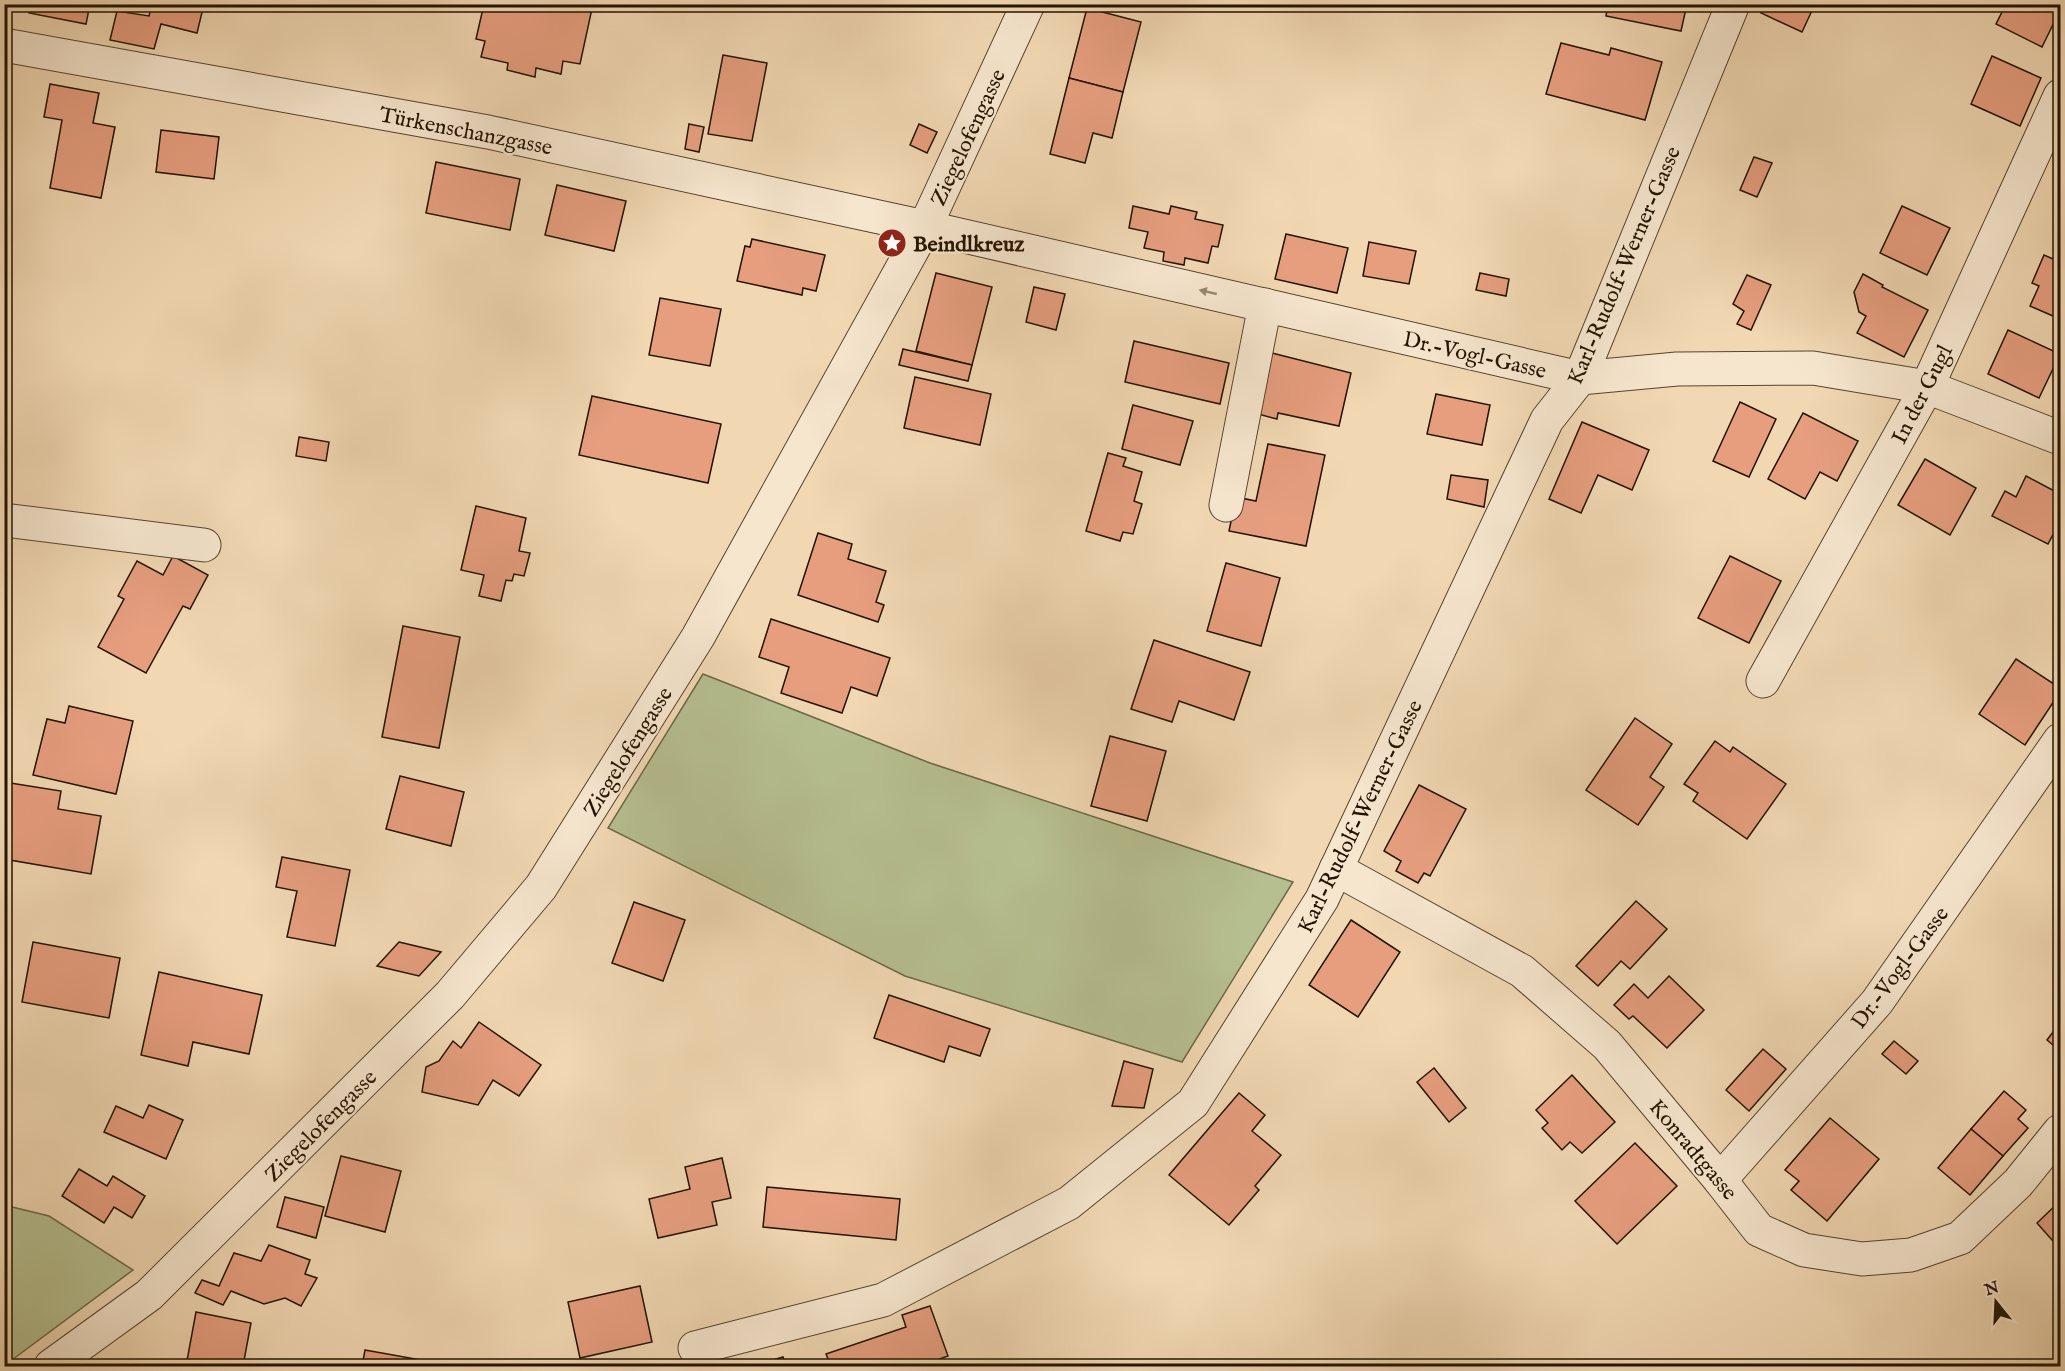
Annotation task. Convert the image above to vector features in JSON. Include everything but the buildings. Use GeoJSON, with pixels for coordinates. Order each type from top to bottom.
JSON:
{"type":"FeatureCollection","features":[{"type":"Feature","properties":{"kind":"street","name":"Ziegelofengasse"},"geometry":{"type":"LineString","coordinates":[[51,1366],[149,1295],[450,995],[541,887],[698,636],[925,227],[1028,4]]}},
{"type":"Feature","properties":{"kind":"street","name":"Karl-Rudolf-Werner-Gasse"},"geometry":{"type":"LineString","coordinates":[[695,1348],[883,1300],[1069,1203],[1193,1103],[1317,909],[1547,420],[1580,378],[1733,4]]}},
{"type":"Feature","properties":{"kind":"street","name":"Türkenschanzgasse"},"geometry":{"type":"LineString","coordinates":[[4,45],[488,132],[925,227]]}},
{"type":"Feature","properties":{"kind":"street","name":"In der Gugl"},"geometry":{"type":"LineString","coordinates":[[1763,681],[1927,387],[2061,96]]}},
{"type":"Feature","properties":{"kind":"street","name":"Dr.-Vogl-Gasse"},"geometry":{"type":"LineString","coordinates":[[925,227],[1580,378],[1677,369],[1813,368],[1927,387],[2061,438]]}},
{"type":"Feature","properties":{"kind":"street"},"geometry":{"type":"LineString","coordinates":[[1226,505],[1265,305]]}},
{"type":"Feature","properties":{"kind":"street"},"geometry":{"type":"LineString","coordinates":[[4,520],[204,545]]}},
{"type":"Feature","properties":{"kind":"street","name":"Dr.-Vogl-Gasse"},"geometry":{"type":"LineString","coordinates":[[1720,1180],[1877,1002],[2061,740]]}},
{"type":"Feature","properties":{"kind":"street","name":"Konradtgasse"},"geometry":{"type":"LineString","coordinates":[[1336,869],[1522,971],[1607,1045],[1759,1230],[1804,1250],[1862,1259],[1911,1255],[1960,1238],[2018,1183],[2061,1131]]}},
{"type":"Feature","properties":{"kind":"green space"},"geometry":{"type":"Polygon","coordinates":[[[703,674],[930,763],[1293,882],[1182,1062],[905,976],[608,828],[703,674]]]}},
{"type":"Feature","properties":{"kind":"green space"},"geometry":{"type":"Polygon","coordinates":[[[4,1205],[49,1216],[133,1270],[5,1365],[4,1205]]]}},
{"type":"Feature","properties":{"kind":"place","name":"Beindlkreuz"},"geometry":{"type":"Point","coordinates":[892,243]}}]}
